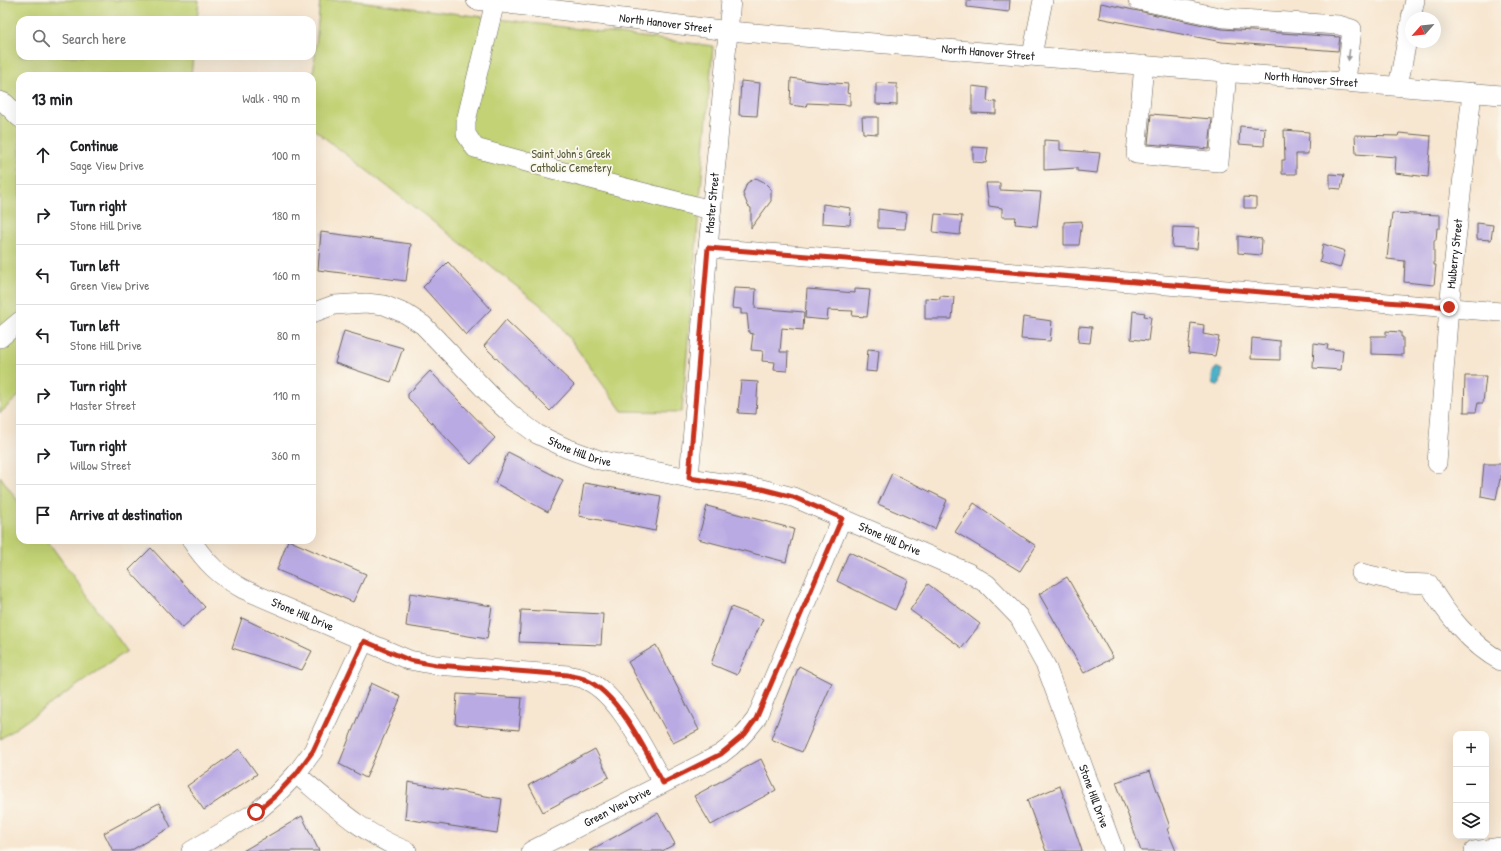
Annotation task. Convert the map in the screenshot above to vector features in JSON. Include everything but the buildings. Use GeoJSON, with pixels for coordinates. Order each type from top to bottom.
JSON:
{"type":"FeatureCollection","features":[{"type":"Feature","properties":{"kind":"street","name":"Master Street"},"geometry":{"type":"LineString","coordinates":[[689,478],[711,210],[731,0]]}},
{"type":"Feature","properties":{"kind":"street"},"geometry":{"type":"LineString","coordinates":[[1032,55],[1043,0]]}},
{"type":"Feature","properties":{"kind":"street"},"geometry":{"type":"LineString","coordinates":[[1138,0],[1224,18],[1339,25],[1352,29],[1346,81]]}},
{"type":"Feature","properties":{"kind":"street"},"geometry":{"type":"LineString","coordinates":[[1412,12],[1415,0]]}},
{"type":"Feature","properties":{"kind":"street","name":"North Hanover Street"},"geometry":{"type":"LineString","coordinates":[[486,1],[542,4],[729,31],[1501,95]]}},
{"type":"Feature","properties":{"kind":"street"},"geometry":{"type":"LineString","coordinates":[[486,1],[466,121],[466,134],[475,148],[711,210]]}},
{"type":"Feature","properties":{"kind":"street"},"geometry":{"type":"LineString","coordinates":[[1398,86],[1405,48]]}},
{"type":"Feature","properties":{"kind":"street"},"geometry":{"type":"LineString","coordinates":[[1144,65],[1136,154],[1219,162],[1227,72]]}},
{"type":"Feature","properties":{"kind":"street","name":"Mulberry Street"},"geometry":{"type":"LineString","coordinates":[[1437,463],[1449,307],[1472,92]]}},
{"type":"Feature","properties":{"kind":"street"},"geometry":{"type":"LineString","coordinates":[[2,105],[16,115]]}},
{"type":"Feature","properties":{"kind":"street"},"geometry":{"type":"LineString","coordinates":[[708,248],[1501,312]]}},
{"type":"Feature","properties":{"kind":"street","name":"Stone Hill Drive"},"geometry":{"type":"LineString","coordinates":[[316,312],[334,305],[366,303],[384,305],[406,314],[424,325],[491,396],[514,417],[537,434],[566,448],[599,460],[689,478],[762,489],[793,497],[969,573],[987,584],[1019,617],[1046,666],[1114,851]]}},
{"type":"Feature","properties":{"kind":"street"},"geometry":{"type":"LineString","coordinates":[[0,338],[16,324]]}},
{"type":"Feature","properties":{"kind":"street","name":"Green View Drive"},"geometry":{"type":"LineString","coordinates":[[531,851],[721,754],[745,734],[756,719],[842,518]]}},
{"type":"Feature","properties":{"kind":"street","name":"Stone Hill Drive"},"geometry":{"type":"LineString","coordinates":[[194,544],[202,556],[215,571],[243,589],[409,660],[430,664],[568,675],[586,680],[604,691],[621,710],[663,783]]}},
{"type":"Feature","properties":{"kind":"street"},"geometry":{"type":"LineString","coordinates":[[1361,573],[1404,583],[1429,584],[1438,600],[1460,628],[1488,655],[1501,661]]}},
{"type":"Feature","properties":{"kind":"street"},"geometry":{"type":"LineString","coordinates":[[190,851],[256,812],[275,796],[296,774],[313,751],[364,641]]}},
{"type":"Feature","properties":{"kind":"street"},"geometry":{"type":"LineString","coordinates":[[296,774],[348,818],[381,840],[407,851]]}},
{"type":"Feature","properties":{"kind":"street"},"geometry":{"type":"LineString","coordinates":[[1474,851],[1501,847]]}},
{"type":"Feature","properties":{"kind":"green space"},"geometry":{"type":"Polygon","coordinates":[[[0,0],[199,0],[197,16],[16,16],[16,60],[193,60],[191,72],[16,72],[16,399],[0,413],[0,0]]]}},
{"type":"Feature","properties":{"kind":"green space","name":"Saint John's Greek Catholic Cemetery"},"geometry":{"type":"Polygon","coordinates":[[[320,0],[349,0],[713,46],[682,412],[622,411],[551,313],[316,131],[316,72],[314,72],[315,60],[316,60],[320,0]]]}},
{"type":"Feature","properties":{"kind":"green space"},"geometry":{"type":"Polygon","coordinates":[[[0,476],[16,498],[16,544],[50,544],[127,651],[0,739],[0,476]]]}},
{"type":"Feature","properties":{"kind":"water"},"geometry":{"type":"Polygon","coordinates":[[[1216,368],[1222,370],[1220,384],[1218,385],[1213,384],[1212,380],[1213,373],[1216,368]]]}},
{"type":"Feature","properties":{"kind":"route"},"geometry":{"type":"LineString","coordinates":[[256,812],[275,796],[296,774],[313,751],[364,641],[409,660],[436,665],[568,675],[586,680],[604,691],[621,710],[663,783],[721,754],[745,734],[756,719],[842,518],[793,497],[762,489],[689,478],[708,248],[1449,307]]}}]}
